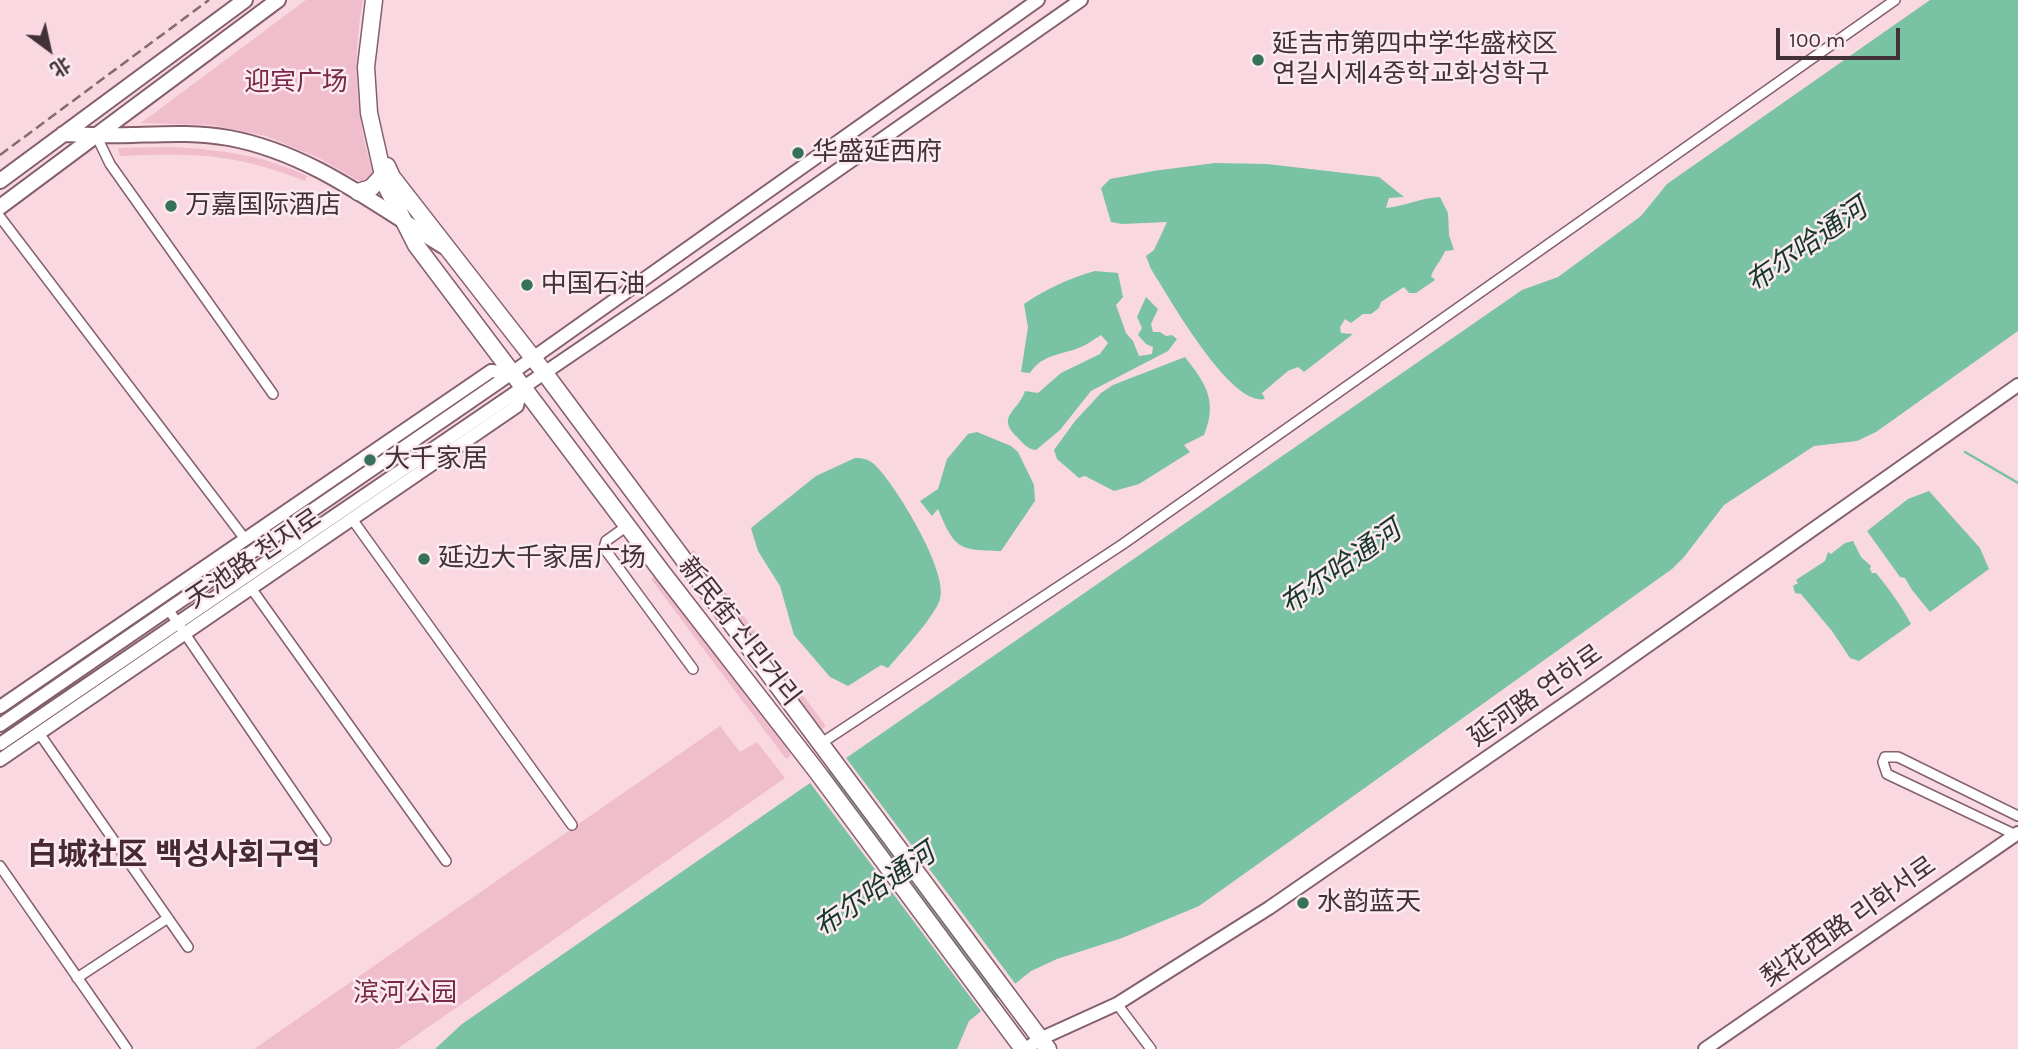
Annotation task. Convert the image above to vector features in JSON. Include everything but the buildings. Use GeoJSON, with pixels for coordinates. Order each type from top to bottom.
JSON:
{"type":"FeatureCollection","features":[{"type":"Feature","properties":{"kind":"highway","name":"新民街 신민거리"},"geometry":{"type":"LineString","coordinates":[[374,0],[366,79],[369,113],[383,175],[416,245],[627,526],[815,769],[1024,1049]]}},
{"type":"Feature","properties":{"kind":"highway","name":"新民街 신민거리"},"geometry":{"type":"LineString","coordinates":[[376,145],[392,177],[544,372],[1044,1046]]}},
{"type":"Feature","properties":{"kind":"highway"},"geometry":{"type":"LineString","coordinates":[[358,192],[371,188],[383,175]]}},
{"type":"Feature","properties":{"kind":"highway"},"geometry":{"type":"LineString","coordinates":[[800,751],[818,742]]}},
{"type":"Feature","properties":{"kind":"main road"},"geometry":{"type":"LineString","coordinates":[[0,181],[245,0]]}},
{"type":"Feature","properties":{"kind":"main road"},"geometry":{"type":"LineString","coordinates":[[0,207],[278,0]]}},
{"type":"Feature","properties":{"kind":"main road","name":"天池路 천지로"},"geometry":{"type":"LineString","coordinates":[[0,724],[512,373],[1038,0]]}},
{"type":"Feature","properties":{"kind":"main road","name":"天池路 천지로"},"geometry":{"type":"LineString","coordinates":[[0,760],[181,628],[522,387],[669,288],[1081,0]]}},
{"type":"Feature","properties":{"kind":"main road","name":"新民街 신민거리"},"geometry":{"type":"LineString","coordinates":[[63,134],[184,133],[228,138],[264,146],[307,163],[446,248]]}},
{"type":"Feature","properties":{"kind":"main road","name":"新民街 신민거리"},"geometry":{"type":"LineString","coordinates":[[376,204],[416,245]]}},
{"type":"Feature","properties":{"kind":"main road","name":"天池路 천지로"},"geometry":{"type":"LineString","coordinates":[[0,707],[491,371],[512,373]]}},
{"type":"Feature","properties":{"kind":"main road","name":"延河路 연하로"},"geometry":{"type":"LineString","coordinates":[[1024,1049],[1044,1046],[1069,1027],[1117,1004],[1269,908],[2018,385]]}},
{"type":"Feature","properties":{"kind":"main road","name":"天池路 천지로"},"geometry":{"type":"LineString","coordinates":[[0,744],[181,628],[251,588],[352,519],[517,406],[522,387]]}},
{"type":"Feature","properties":{"kind":"main road","name":"梨花西路 리화서로"},"geometry":{"type":"LineString","coordinates":[[1705,1049],[2017,835]]}},
{"type":"Feature","properties":{"kind":"street"},"geometry":{"type":"LineString","coordinates":[[818,742],[1123,544],[1895,0]]}},
{"type":"Feature","properties":{"kind":"street"},"geometry":{"type":"LineString","coordinates":[[96,135],[110,164],[273,394]]}},
{"type":"Feature","properties":{"kind":"street"},"geometry":{"type":"LineString","coordinates":[[0,217],[245,539]]}},
{"type":"Feature","properties":{"kind":"street"},"geometry":{"type":"LineString","coordinates":[[352,519],[572,825]]}},
{"type":"Feature","properties":{"kind":"street"},"geometry":{"type":"LineString","coordinates":[[627,526],[606,541],[604,548],[694,669]]}},
{"type":"Feature","properties":{"kind":"street"},"geometry":{"type":"LineString","coordinates":[[251,588],[446,861]]}},
{"type":"Feature","properties":{"kind":"street"},"geometry":{"type":"LineString","coordinates":[[168,609],[326,840]]}},
{"type":"Feature","properties":{"kind":"street"},"geometry":{"type":"LineString","coordinates":[[39,733],[188,947]]}},
{"type":"Feature","properties":{"kind":"street"},"geometry":{"type":"LineString","coordinates":[[2017,835],[1887,774],[1883,762],[1885,757],[1898,758],[2018,816]]}},
{"type":"Feature","properties":{"kind":"street"},"geometry":{"type":"LineString","coordinates":[[0,866],[127,1049]]}},
{"type":"Feature","properties":{"kind":"street"},"geometry":{"type":"LineString","coordinates":[[77,978],[168,918]]}},
{"type":"Feature","properties":{"kind":"street"},"geometry":{"type":"LineString","coordinates":[[1117,1004],[1151,1049]]}},
{"type":"Feature","properties":{"kind":"green space","name":"迎宾广场"},"geometry":{"type":"Polygon","coordinates":[[[306,0],[363,0],[357,45],[357,89],[363,132],[374,175],[364,184],[319,158],[266,136],[212,125],[141,123],[306,0]]]}},
{"type":"Feature","properties":{"kind":"green space"},"geometry":{"type":"Polygon","coordinates":[[[170,147],[240,154],[307,176],[305,181],[257,165],[214,157],[120,156],[118,148],[170,147]]]}},
{"type":"Feature","properties":{"kind":"green space"},"geometry":{"type":"Polygon","coordinates":[[[694,550],[826,726],[821,730],[709,581],[691,552],[694,550]]]}},
{"type":"Feature","properties":{"kind":"green space"},"geometry":{"type":"Polygon","coordinates":[[[654,577],[790,752],[786,759],[651,579],[654,577]]]}},
{"type":"Feature","properties":{"kind":"green space","name":"滨河公园"},"geometry":{"type":"Polygon","coordinates":[[[720,726],[740,752],[757,742],[785,778],[397,1049],[254,1049],[720,726]]]}},
{"type":"Feature","properties":{"kind":"water","name":"布尔哈通河"},"geometry":{"type":"Polygon","coordinates":[[[1930,0],[2018,0],[2018,331],[1876,432],[1857,441],[1814,446],[1724,505],[1672,569],[1199,906],[1031,971],[969,1021],[957,1049],[435,1049],[462,1024],[1522,290],[1558,277],[1641,216],[1667,184],[1930,0]]]}},
{"type":"Feature","properties":{"kind":"water"},"geometry":{"type":"Polygon","coordinates":[[[1215,163],[1267,164],[1379,177],[1404,197],[1389,198],[1386,208],[1440,197],[1448,213],[1449,235],[1454,250],[1445,251],[1431,276],[1435,280],[1416,293],[1409,293],[1404,287],[1381,302],[1379,308],[1371,314],[1363,314],[1351,323],[1345,319],[1340,327],[1341,333],[1353,334],[1304,372],[1298,367],[1288,371],[1262,393],[1265,399],[1251,397],[1218,369],[1151,269],[1146,256],[1154,250],[1167,222],[1111,222],[1101,188],[1110,179],[1215,163]]]}},
{"type":"Feature","properties":{"kind":"water"},"geometry":{"type":"Polygon","coordinates":[[[1095,271],[1118,273],[1123,297],[1116,305],[1126,333],[1133,341],[1139,356],[1152,354],[1153,347],[1138,335],[1142,328],[1137,317],[1146,297],[1158,309],[1151,324],[1153,332],[1172,335],[1177,339],[1168,351],[1091,391],[1060,430],[1036,450],[1033,449],[1021,441],[1008,424],[1010,414],[1025,391],[1038,393],[1061,373],[1100,354],[1108,343],[1101,335],[1081,347],[1040,362],[1030,373],[1021,372],[1028,327],[1024,304],[1058,284],[1095,271]]]}},
{"type":"Feature","properties":{"kind":"water"},"geometry":{"type":"Polygon","coordinates":[[[1185,357],[1204,385],[1210,402],[1204,435],[1184,445],[1190,452],[1139,484],[1114,491],[1085,476],[1079,478],[1057,459],[1054,450],[1075,421],[1101,393],[1113,385],[1185,357]]]}},
{"type":"Feature","properties":{"kind":"water"},"geometry":{"type":"Polygon","coordinates":[[[977,432],[1011,446],[1018,452],[1034,485],[1035,501],[1001,551],[975,550],[960,545],[949,532],[938,509],[932,516],[920,501],[938,489],[947,459],[968,434],[977,432]]]}},
{"type":"Feature","properties":{"kind":"water"},"geometry":{"type":"Polygon","coordinates":[[[855,458],[873,463],[895,490],[929,550],[941,586],[940,599],[932,615],[888,668],[881,665],[848,686],[830,677],[794,635],[780,586],[758,551],[751,528],[816,476],[855,458]]]}},
{"type":"Feature","properties":{"kind":"water"},"geometry":{"type":"Polygon","coordinates":[[[1929,491],[1980,548],[1989,569],[1930,612],[1905,578],[1900,577],[1867,531],[1908,499],[1929,491]]]}},
{"type":"Feature","properties":{"kind":"water"},"geometry":{"type":"Polygon","coordinates":[[[1853,541],[1861,557],[1871,566],[1872,573],[1876,573],[1886,585],[1911,624],[1859,661],[1850,658],[1832,631],[1801,594],[1795,593],[1793,586],[1798,583],[1796,580],[1825,561],[1828,552],[1831,554],[1845,543],[1853,541]]]}},
{"type":"Feature","properties":{"kind":"pier"},"geometry":{"type":"Polygon","coordinates":[[[844,755],[1017,986],[1002,998],[828,766],[844,755]]]}},
{"type":"Feature","properties":{"kind":"pier"},"geometry":{"type":"Polygon","coordinates":[[[824,769],[998,1002],[983,1014],[808,780],[824,769]]]}},
{"type":"Feature","properties":{"kind":"waterway"},"geometry":{"type":"LineString","coordinates":[[1965,452],[2018,483]]}},
{"type":"Feature","properties":{"kind":"railway"},"geometry":{"type":"LineString","coordinates":[[0,155],[209,0]]}},
{"type":"Feature","properties":{"kind":"place","name":"延吉市第四中学华盛校区 연길시제4중학교화성학구"},"geometry":{"type":"Point","coordinates":[1258,60]}},
{"type":"Feature","properties":{"kind":"place","name":"华盛延西府"},"geometry":{"type":"Point","coordinates":[798,153]}},
{"type":"Feature","properties":{"kind":"place","name":"万嘉国际酒店"},"geometry":{"type":"Point","coordinates":[171,206]}},
{"type":"Feature","properties":{"kind":"place","name":"中国石油"},"geometry":{"type":"Point","coordinates":[527,285]}},
{"type":"Feature","properties":{"kind":"place","name":"大千家居"},"geometry":{"type":"Point","coordinates":[370,460]}},
{"type":"Feature","properties":{"kind":"place","name":"延边大千家居广场"},"geometry":{"type":"Point","coordinates":[424,559]}},
{"type":"Feature","properties":{"kind":"place","name":"水韵蓝天"},"geometry":{"type":"Point","coordinates":[1303,903]}},
{"type":"Feature","properties":{"kind":"district","name":"白城社区 백성사회구역"},"geometry":{"type":"Point","coordinates":[174,855]}}]}
